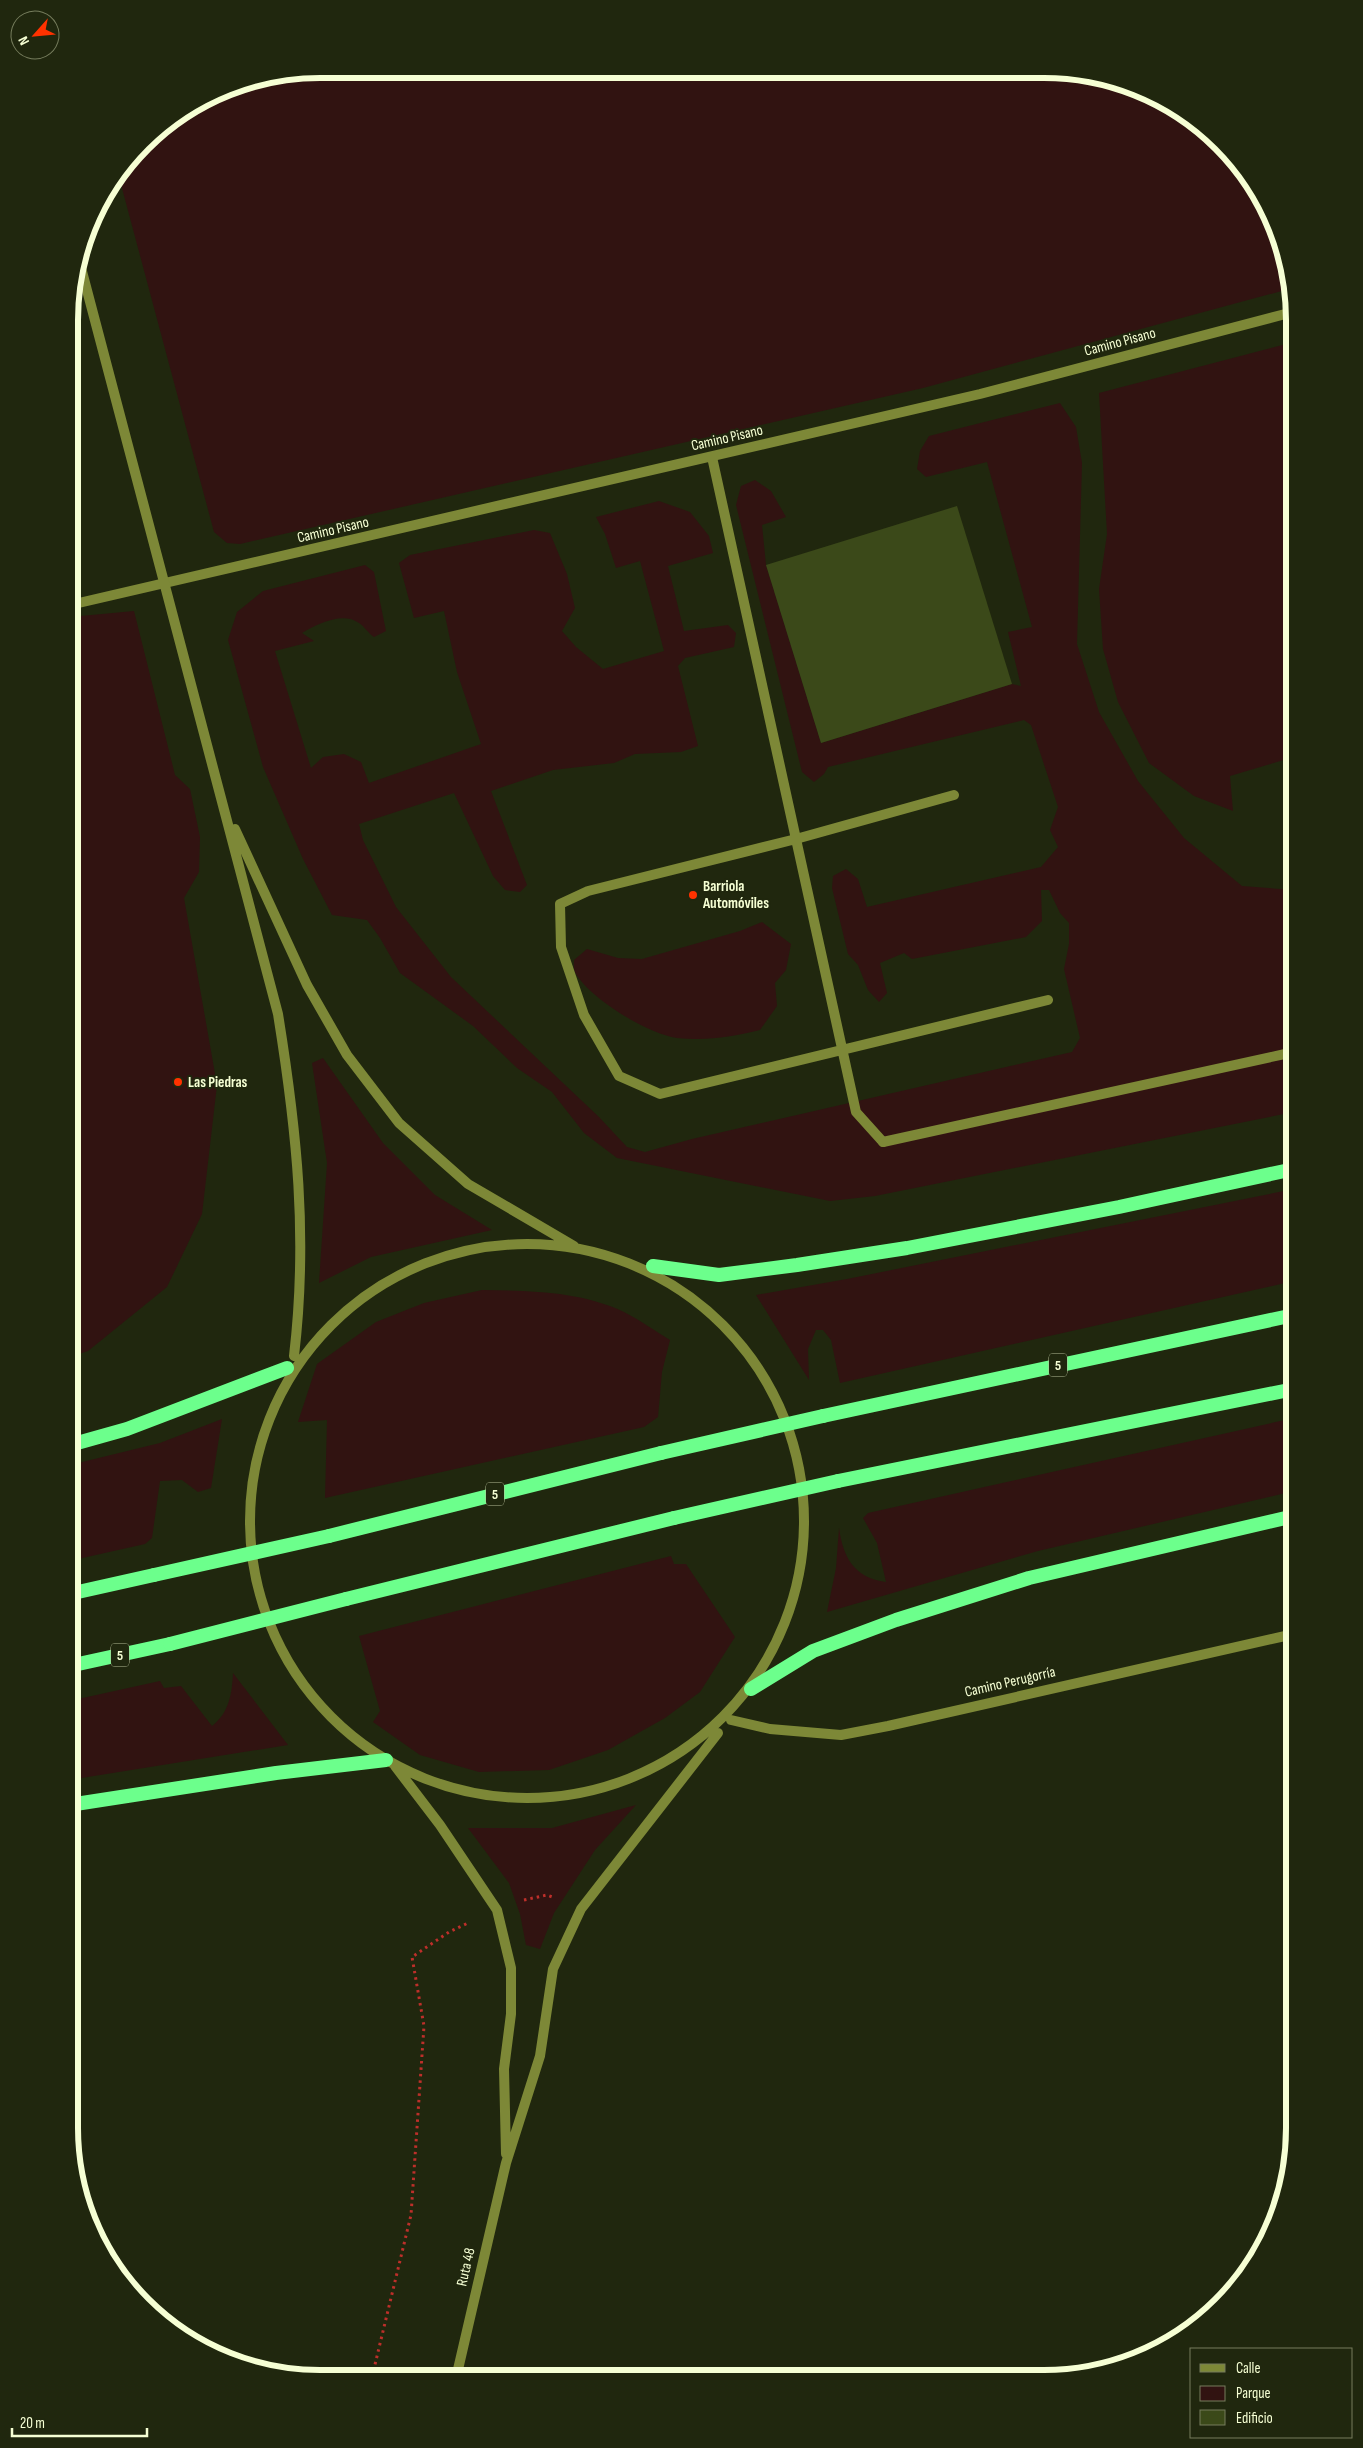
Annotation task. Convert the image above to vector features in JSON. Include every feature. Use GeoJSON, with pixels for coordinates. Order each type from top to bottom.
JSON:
{"type":"FeatureCollection","features":[{"type":"Feature","properties":{"kind":"highway"},"geometry":{"type":"LineString","coordinates":[[653,1266],[718,1275],[806,1264],[907,1248],[1286,1172]]}},
{"type":"Feature","properties":{"kind":"highway","name":"5"},"geometry":{"type":"LineString","coordinates":[[78,1592],[329,1536],[661,1453],[823,1416],[1286,1317]]}},
{"type":"Feature","properties":{"kind":"highway"},"geometry":{"type":"LineString","coordinates":[[78,1443],[127,1429],[291,1362]]}},
{"type":"Feature","properties":{"kind":"highway","name":"5"},"geometry":{"type":"LineString","coordinates":[[78,1664],[170,1644],[674,1518],[838,1481],[1286,1392]]}},
{"type":"Feature","properties":{"kind":"highway"},"geometry":{"type":"LineString","coordinates":[[751,1689],[813,1651],[896,1620],[1029,1578],[1286,1518]]}},
{"type":"Feature","properties":{"kind":"highway"},"geometry":{"type":"LineString","coordinates":[[78,1804],[276,1773],[390,1763]]}},
{"type":"Feature","properties":{"kind":"street"},"geometry":{"type":"LineString","coordinates":[[82,272],[278,1014],[290,1088],[301,1214],[301,1300],[291,1362],[256,1449],[248,1541],[250,1550],[271,1631],[321,1708],[390,1763],[440,1825],[497,1910],[511,1968],[510,2014],[504,2069],[506,2163]]}},
{"type":"Feature","properties":{"kind":"street","name":"Camino Pisano"},"geometry":{"type":"LineString","coordinates":[[78,604],[980,394],[1286,314]]}},
{"type":"Feature","properties":{"kind":"street"},"geometry":{"type":"LineString","coordinates":[[712,457],[856,1112],[883,1142],[1286,1054]]}},
{"type":"Feature","properties":{"kind":"street"},"geometry":{"type":"LineString","coordinates":[[954,795],[796,839],[581,894],[560,904],[561,946],[584,1015],[619,1076],[660,1094],[1048,1000]]}},
{"type":"Feature","properties":{"kind":"street"},"geometry":{"type":"LineString","coordinates":[[224,805],[307,985],[347,1055],[399,1123],[468,1184],[574,1246]]}},
{"type":"Feature","properties":{"kind":"street"},"geometry":{"type":"LineString","coordinates":[[291,1362],[329,1320],[381,1288],[434,1264],[505,1247],[574,1246],[653,1266],[702,1302],[764,1372],[799,1458],[804,1550],[780,1640],[731,1720],[722,1728],[581,1909],[553,1969],[540,2056],[506,2163]]}},
{"type":"Feature","properties":{"kind":"street","name":"Camino Perugorría"},"geometry":{"type":"LineString","coordinates":[[731,1720],[770,1729],[841,1735],[1286,1636]]}},
{"type":"Feature","properties":{"kind":"street"},"geometry":{"type":"LineString","coordinates":[[390,1763],[479,1795],[569,1797],[654,1769],[722,1728]]}},
{"type":"Feature","properties":{"kind":"street","name":"Ruta 48"},"geometry":{"type":"LineString","coordinates":[[458,2370],[506,2163]]}},
{"type":"Feature","properties":{"kind":"path"},"geometry":{"type":"LineString","coordinates":[[374,2370],[411,2215],[424,2026],[412,1957],[449,1932],[524,1900],[547,1896],[581,1909]]}},
{"type":"Feature","properties":{"kind":"green space"},"geometry":{"type":"Polygon","coordinates":[[[303,78],[1060,78],[1091,82],[1122,90],[1151,102],[1178,118],[1203,137],[1226,160],[1245,185],[1261,212],[1273,241],[1283,291],[923,388],[240,544],[227,543],[214,532],[120,182],[148,148],[172,127],[212,102],[241,90],[272,82],[303,78]]]}},
{"type":"Feature","properties":{"kind":"green space"},"geometry":{"type":"Polygon","coordinates":[[[1286,344],[1286,759],[1230,776],[1233,811],[1194,796],[1149,763],[1118,702],[1103,649],[1099,589],[1107,534],[1099,393],[1286,344]]]}},
{"type":"Feature","properties":{"kind":"green space"},"geometry":{"type":"Polygon","coordinates":[[[1060,403],[1076,427],[1082,463],[1077,644],[1099,712],[1138,781],[1184,838],[1242,886],[1286,889],[1286,1114],[875,1196],[830,1201],[617,1158],[584,1133],[552,1092],[517,1068],[473,1026],[400,973],[380,938],[367,920],[332,915],[303,859],[263,767],[228,640],[237,612],[263,591],[365,565],[374,572],[386,631],[374,637],[353,620],[345,618],[330,620],[302,633],[314,641],[275,651],[311,768],[323,757],[344,754],[361,762],[369,783],[481,744],[457,672],[444,611],[414,618],[399,563],[410,555],[534,530],[550,533],[567,574],[575,608],[562,631],[576,647],[603,669],[664,651],[640,561],[616,568],[605,534],[596,517],[659,501],[690,512],[709,536],[713,553],[668,566],[684,631],[728,625],[736,633],[734,647],[685,658],[678,666],[698,746],[681,752],[635,754],[614,763],[553,770],[491,791],[527,885],[520,892],[505,890],[493,876],[454,793],[359,824],[363,840],[396,907],[451,977],[599,1117],[627,1147],[645,1152],[692,1139],[1072,1052],[1080,1038],[1064,969],[1069,944],[1069,923],[1060,913],[1049,890],[1041,890],[1042,921],[1026,937],[912,959],[904,953],[880,963],[887,993],[879,1002],[868,990],[858,965],[848,954],[832,888],[833,876],[846,869],[858,879],[867,907],[1041,867],[1058,847],[1050,830],[1058,807],[1031,725],[1024,720],[828,767],[824,774],[814,782],[802,772],[736,505],[741,486],[755,480],[771,491],[786,517],[762,525],[766,565],[821,743],[1012,684],[1021,686],[1008,632],[1032,627],[987,462],[926,477],[917,469],[920,451],[929,436],[1060,403]]]}},
{"type":"Feature","properties":{"kind":"green space"},"geometry":{"type":"Polygon","coordinates":[[[134,611],[175,775],[190,789],[200,837],[199,872],[184,898],[217,1085],[202,1214],[167,1287],[88,1351],[78,1354],[78,803],[81,802],[78,791],[78,616],[134,611]]]}},
{"type":"Feature","properties":{"kind":"green space"},"geometry":{"type":"Polygon","coordinates":[[[762,922],[791,944],[786,970],[775,983],[777,1006],[760,1030],[709,1039],[677,1038],[665,1035],[636,1023],[621,1014],[583,984],[574,971],[574,960],[587,949],[618,958],[642,959],[740,931],[762,922]]]}},
{"type":"Feature","properties":{"kind":"green space"},"geometry":{"type":"Polygon","coordinates":[[[323,1058],[383,1143],[435,1195],[492,1230],[371,1257],[319,1283],[327,1163],[312,1063],[323,1058]]]}},
{"type":"Feature","properties":{"kind":"green space"},"geometry":{"type":"Polygon","coordinates":[[[1286,1191],[1286,1283],[840,1383],[831,1340],[823,1330],[816,1330],[808,1349],[809,1380],[756,1295],[847,1279],[1286,1191]]]}},
{"type":"Feature","properties":{"kind":"green space"},"geometry":{"type":"Polygon","coordinates":[[[482,1290],[537,1292],[590,1300],[624,1312],[670,1340],[662,1372],[658,1417],[644,1427],[325,1498],[327,1420],[298,1422],[317,1364],[376,1322],[424,1303],[482,1290]]]}},
{"type":"Feature","properties":{"kind":"green space"},"geometry":{"type":"Polygon","coordinates":[[[222,1419],[211,1488],[198,1492],[182,1480],[160,1481],[152,1538],[145,1544],[78,1559],[78,1463],[160,1443],[222,1419]]]}},
{"type":"Feature","properties":{"kind":"green space"},"geometry":{"type":"Polygon","coordinates":[[[1286,1420],[1286,1493],[1038,1551],[827,1612],[836,1568],[839,1528],[847,1557],[858,1571],[875,1580],[886,1582],[877,1543],[863,1518],[868,1513],[1286,1420]]]}},
{"type":"Feature","properties":{"kind":"green space"},"geometry":{"type":"Polygon","coordinates":[[[671,1556],[674,1564],[686,1564],[735,1637],[700,1692],[665,1718],[608,1750],[549,1770],[479,1772],[420,1755],[373,1722],[380,1711],[359,1636],[671,1556]]]}},
{"type":"Feature","properties":{"kind":"green space"},"geometry":{"type":"Polygon","coordinates":[[[233,1673],[288,1745],[78,1779],[78,1699],[160,1681],[164,1688],[181,1686],[212,1726],[226,1709],[232,1688],[233,1673]]]}},
{"type":"Feature","properties":{"kind":"green space"},"geometry":{"type":"Polygon","coordinates":[[[636,1805],[595,1850],[554,1913],[540,1949],[526,1945],[520,1914],[509,1883],[468,1828],[552,1828],[636,1805]]]}},
{"type":"Feature","properties":{"kind":"building"},"geometry":{"type":"Polygon","coordinates":[[[957,506],[1012,684],[821,743],[766,565],[957,506]]]}},
{"type":"Feature","properties":{"kind":"place","name":"Barriola Automóviles"},"geometry":{"type":"Point","coordinates":[693,895]}},
{"type":"Feature","properties":{"kind":"place","name":"Las Piedras"},"geometry":{"type":"Point","coordinates":[178,1082]}}]}
